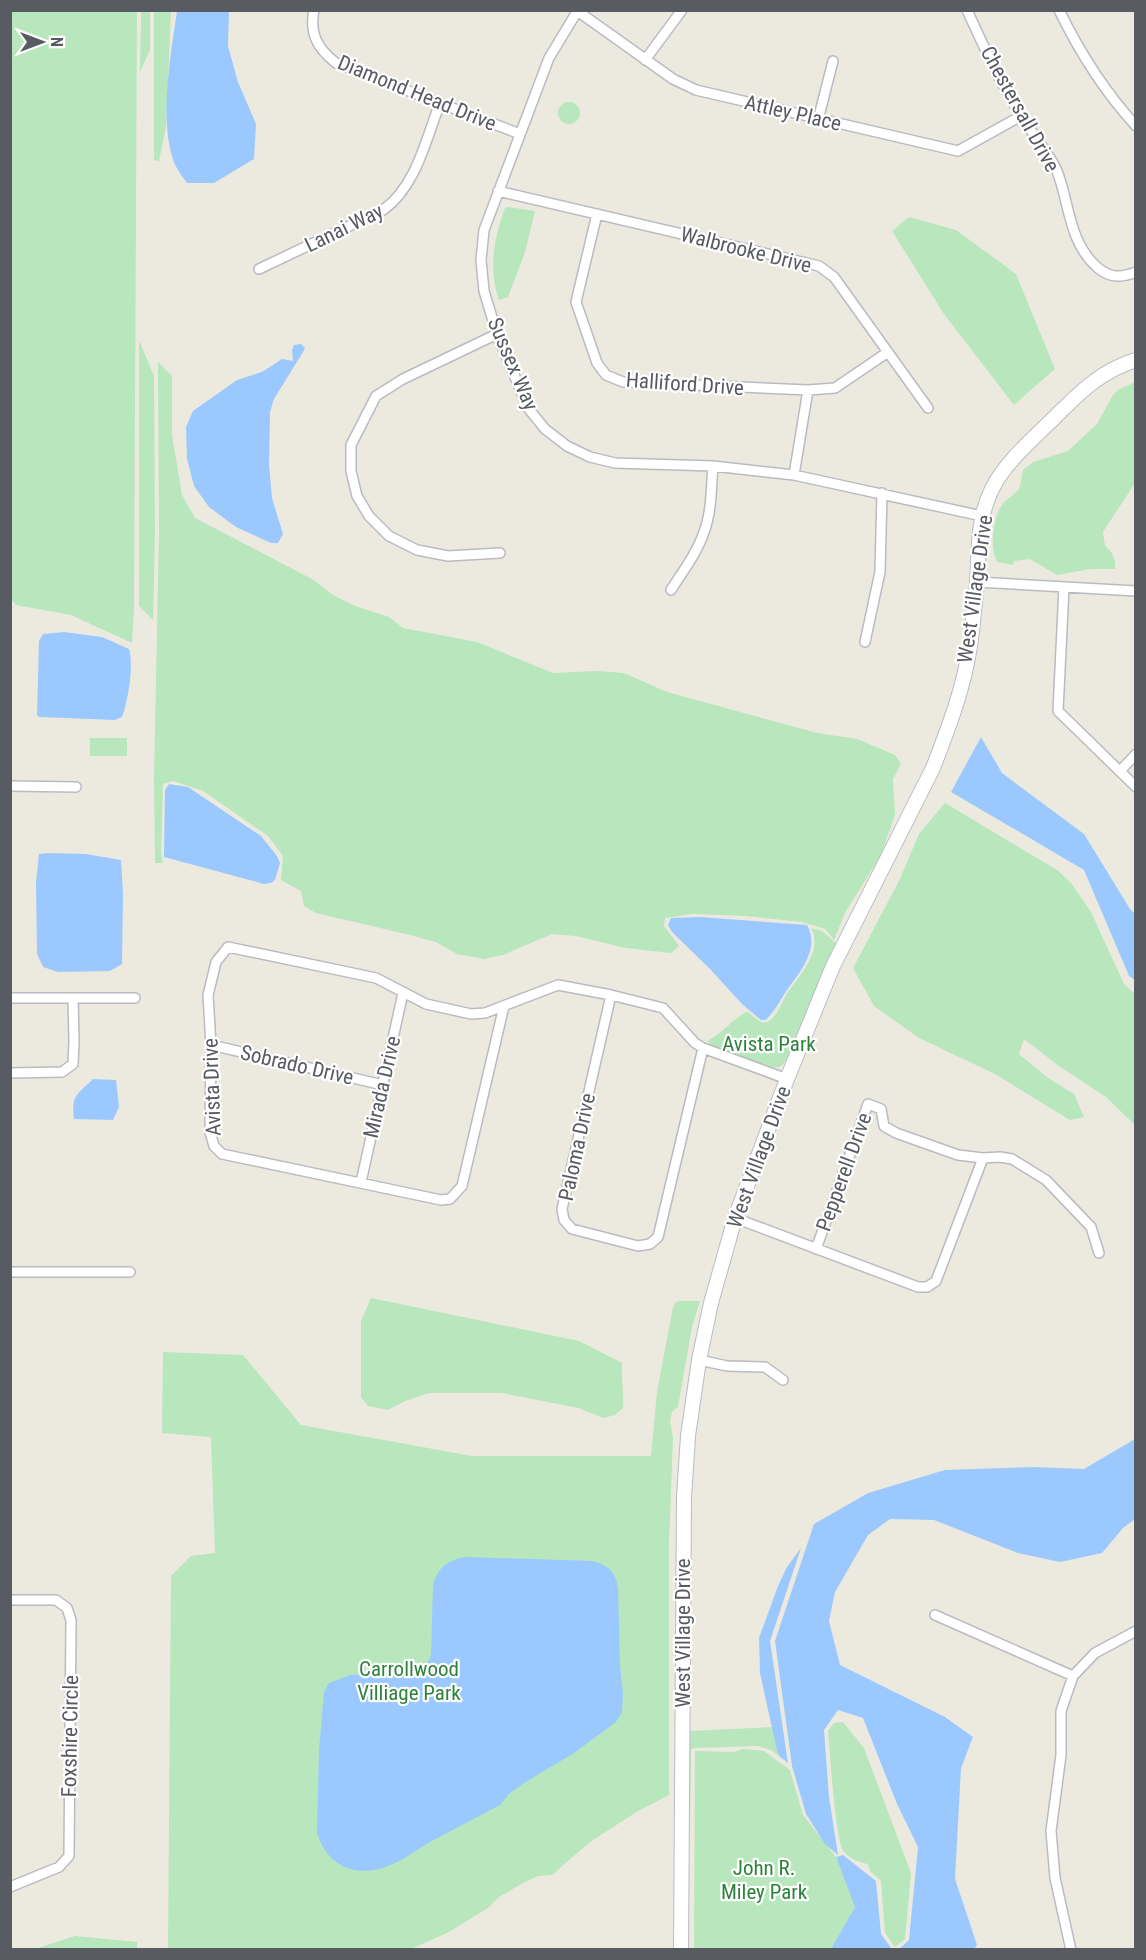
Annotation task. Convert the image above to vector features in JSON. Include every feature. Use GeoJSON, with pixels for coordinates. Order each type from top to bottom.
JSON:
{"type":"FeatureCollection","features":[{"type":"Feature","properties":{"kind":"street","name":"Diamond Head Drive"},"geometry":{"type":"LineString","coordinates":[[314,10],[312,21],[314,38],[323,53],[336,63],[520,134]]}},
{"type":"Feature","properties":{"kind":"street"},"geometry":{"type":"LineString","coordinates":[[645,60],[682,10]]}},
{"type":"Feature","properties":{"kind":"street","name":"Chestersall Drive"},"geometry":{"type":"LineString","coordinates":[[967,10],[993,68],[1057,170],[1074,236],[1096,266],[1108,275],[1123,277],[1136,272]]}},
{"type":"Feature","properties":{"kind":"street"},"geometry":{"type":"LineString","coordinates":[[1059,10],[1080,52],[1115,103],[1136,126]]}},
{"type":"Feature","properties":{"kind":"street","name":"Attley Place"},"geometry":{"type":"LineString","coordinates":[[577,11],[673,79],[696,90],[818,120],[958,151],[1021,116]]}},
{"type":"Feature","properties":{"kind":"street","name":"Sussex Way"},"geometry":{"type":"LineString","coordinates":[[577,11],[549,58],[484,230],[481,260],[484,291],[497,334],[528,408],[545,429],[567,446],[590,457],[615,463],[713,466],[794,475],[982,516]]}},
{"type":"Feature","properties":{"kind":"street"},"geometry":{"type":"LineString","coordinates":[[818,120],[832,61]]}},
{"type":"Feature","properties":{"kind":"street","name":"Lanai Way"},"geometry":{"type":"LineString","coordinates":[[260,269],[383,210],[395,202],[410,182],[440,103]]}},
{"type":"Feature","properties":{"kind":"street","name":"Walbrooke Drive"},"geometry":{"type":"LineString","coordinates":[[498,191],[819,266],[834,277],[928,408]]}},
{"type":"Feature","properties":{"kind":"street","name":"Halliford Drive"},"geometry":{"type":"LineString","coordinates":[[597,214],[576,302],[597,363],[606,375],[623,382],[808,390],[835,388],[888,352]]}},
{"type":"Feature","properties":{"kind":"street"},"geometry":{"type":"LineString","coordinates":[[497,334],[403,380],[376,396],[351,445],[351,471],[357,496],[369,516],[390,536],[417,550],[448,556],[500,553]]}},
{"type":"Feature","properties":{"kind":"street","name":"West Village Drive"},"geometry":{"type":"LineString","coordinates":[[681,1950],[684,1497],[688,1436],[699,1360],[711,1303],[735,1218],[787,1079],[833,966],[933,768],[954,710],[970,648],[977,582],[978,540],[982,516],[993,488],[1008,464],[1083,388],[1119,365],[1136,360]]}},
{"type":"Feature","properties":{"kind":"street"},"geometry":{"type":"LineString","coordinates":[[794,475],[808,390]]}},
{"type":"Feature","properties":{"kind":"street"},"geometry":{"type":"LineString","coordinates":[[671,590],[696,550],[705,530],[710,508],[713,466]]}},
{"type":"Feature","properties":{"kind":"street"},"geometry":{"type":"LineString","coordinates":[[865,642],[880,572],[882,493]]}},
{"type":"Feature","properties":{"kind":"street"},"geometry":{"type":"LineString","coordinates":[[977,582],[1136,591]]}},
{"type":"Feature","properties":{"kind":"street"},"geometry":{"type":"LineString","coordinates":[[1064,587],[1058,711],[1136,787]]}},
{"type":"Feature","properties":{"kind":"street"},"geometry":{"type":"LineString","coordinates":[[1120,771],[1136,754]]}},
{"type":"Feature","properties":{"kind":"street"},"geometry":{"type":"LineString","coordinates":[[10,786],[76,787]]}},
{"type":"Feature","properties":{"kind":"street","name":"Avista Drive"},"geometry":{"type":"LineString","coordinates":[[504,1006],[462,1186],[450,1199],[441,1200],[222,1154],[214,1146],[210,1132],[211,1045],[208,995],[216,962],[228,947],[376,978],[426,1004],[471,1014],[485,1013],[558,985],[611,995],[663,1008],[695,1043],[703,1048],[787,1079]]}},
{"type":"Feature","properties":{"kind":"street","name":"Mirada Drive"},"geometry":{"type":"LineString","coordinates":[[361,1182],[403,993]]}},
{"type":"Feature","properties":{"kind":"street","name":"Paloma Drive"},"geometry":{"type":"LineString","coordinates":[[611,995],[562,1209],[564,1220],[572,1229],[638,1246],[650,1244],[658,1237],[703,1048]]}},
{"type":"Feature","properties":{"kind":"street"},"geometry":{"type":"LineString","coordinates":[[10,998],[135,999]]}},
{"type":"Feature","properties":{"kind":"street"},"geometry":{"type":"LineString","coordinates":[[10,1073],[62,1072],[72,1064],[73,998]]}},
{"type":"Feature","properties":{"kind":"street","name":"Sobrado Drive"},"geometry":{"type":"LineString","coordinates":[[211,1045],[383,1085]]}},
{"type":"Feature","properties":{"kind":"street","name":"Pepperell Drive"},"geometry":{"type":"LineString","coordinates":[[816,1248],[868,1104],[881,1109],[884,1126],[896,1132],[958,1155],[983,1158],[1000,1156],[1012,1159],[1046,1180],[1091,1227],[1099,1253]]}},
{"type":"Feature","properties":{"kind":"street"},"geometry":{"type":"LineString","coordinates":[[735,1218],[918,1287],[927,1287],[936,1281],[983,1158]]}},
{"type":"Feature","properties":{"kind":"street"},"geometry":{"type":"LineString","coordinates":[[10,1272],[130,1272]]}},
{"type":"Feature","properties":{"kind":"street"},"geometry":{"type":"LineString","coordinates":[[699,1360],[727,1366],[765,1367],[783,1380]]}},
{"type":"Feature","properties":{"kind":"street","name":"Foxshire Circle"},"geometry":{"type":"LineString","coordinates":[[10,1600],[56,1600],[67,1608],[71,1620],[69,1856],[59,1867],[10,1887]]}},
{"type":"Feature","properties":{"kind":"street"},"geometry":{"type":"LineString","coordinates":[[935,1615],[1073,1676]]}},
{"type":"Feature","properties":{"kind":"street"},"geometry":{"type":"LineString","coordinates":[[1071,1950],[1055,1878],[1051,1832],[1061,1755],[1061,1711],[1073,1676],[1095,1653],[1136,1631]]}},
{"type":"Feature","properties":{"kind":"green space"},"geometry":{"type":"Polygon","coordinates":[[[10,11],[137,11],[132,643],[71,615],[16,605],[11,599],[10,11]]]}},
{"type":"Feature","properties":{"kind":"green space"},"geometry":{"type":"Polygon","coordinates":[[[141,11],[150,11],[150,50],[140,72],[141,11]]]}},
{"type":"Feature","properties":{"kind":"green space"},"geometry":{"type":"Polygon","coordinates":[[[154,11],[171,11],[166,127],[159,161],[154,160],[154,11]]]}},
{"type":"Feature","properties":{"kind":"green space"},"geometry":{"type":"Polygon","coordinates":[[[569,102],[577,105],[580,113],[577,121],[569,124],[561,121],[558,113],[561,105],[569,102]]]}},
{"type":"Feature","properties":{"kind":"green space"},"geometry":{"type":"Polygon","coordinates":[[[505,208],[535,211],[525,252],[508,297],[499,300],[493,265],[495,242],[505,208]]]}},
{"type":"Feature","properties":{"kind":"green space"},"geometry":{"type":"Polygon","coordinates":[[[909,217],[956,230],[1016,274],[1055,369],[1014,405],[944,314],[892,231],[909,217]]]}},
{"type":"Feature","properties":{"kind":"green space"},"geometry":{"type":"Polygon","coordinates":[[[139,340],[154,376],[153,620],[139,606],[139,340]]]}},
{"type":"Feature","properties":{"kind":"green space"},"geometry":{"type":"Polygon","coordinates":[[[158,362],[172,376],[172,435],[182,495],[195,518],[312,579],[333,595],[355,606],[389,617],[403,628],[477,642],[553,673],[597,671],[624,673],[667,692],[817,733],[857,739],[895,755],[901,764],[893,779],[895,815],[881,855],[845,913],[834,940],[825,929],[802,922],[746,916],[692,914],[665,918],[664,926],[679,946],[671,953],[626,948],[576,936],[552,934],[503,955],[484,959],[457,954],[436,942],[316,913],[304,906],[301,891],[281,880],[283,856],[268,836],[203,791],[173,781],[163,784],[161,852],[163,863],[155,863],[154,779],[159,533],[158,362]]]}},
{"type":"Feature","properties":{"kind":"green space"},"geometry":{"type":"Polygon","coordinates":[[[1135,382],[1135,483],[1103,532],[1105,546],[1112,553],[1115,569],[1091,569],[1057,575],[1030,559],[1014,561],[1013,565],[997,562],[993,540],[997,515],[1004,502],[1019,489],[1023,470],[1033,462],[1068,451],[1097,424],[1113,395],[1135,382]]]}},
{"type":"Feature","properties":{"kind":"green space"},"geometry":{"type":"Polygon","coordinates":[[[90,738],[127,738],[127,756],[90,756],[90,738]]]}},
{"type":"Feature","properties":{"kind":"green space"},"geometry":{"type":"Polygon","coordinates":[[[945,803],[1057,870],[1071,883],[1091,912],[1124,984],[1135,994],[1135,1125],[1106,1097],[1059,1066],[1024,1039],[1019,1054],[1048,1078],[1074,1094],[1084,1117],[1070,1120],[995,1074],[919,1038],[874,1006],[853,968],[899,881],[919,834],[945,803]]]}},
{"type":"Feature","properties":{"kind":"green space","name":"Avista Park"},"geometry":{"type":"Polygon","coordinates":[[[811,928],[822,931],[837,944],[783,1064],[771,1067],[714,1047],[707,1041],[747,1012],[764,1023],[773,1017],[812,955],[814,937],[811,928]]]}},
{"type":"Feature","properties":{"kind":"green space"},"geometry":{"type":"Polygon","coordinates":[[[371,1298],[579,1341],[622,1363],[623,1408],[615,1415],[603,1418],[579,1408],[502,1393],[429,1393],[405,1401],[388,1410],[368,1406],[361,1397],[361,1321],[371,1298]]]}},
{"type":"Feature","properties":{"kind":"green space","name":"Carrollwood Villiage Park"},"geometry":{"type":"Polygon","coordinates":[[[679,1301],[700,1301],[692,1327],[678,1407],[672,1412],[670,1421],[673,1438],[669,1543],[669,1795],[638,1811],[590,1842],[552,1875],[538,1876],[521,1884],[449,1932],[411,1949],[168,1949],[171,1576],[191,1556],[215,1553],[211,1437],[162,1433],[163,1352],[243,1355],[301,1425],[472,1456],[651,1456],[657,1392],[673,1307],[679,1301]]]}},
{"type":"Feature","properties":{"kind":"green space"},"geometry":{"type":"Polygon","coordinates":[[[843,1722],[864,1748],[911,1873],[905,1939],[895,1947],[885,1933],[881,1881],[870,1871],[868,1864],[846,1854],[841,1844],[828,1731],[834,1723],[843,1722]]]}},
{"type":"Feature","properties":{"kind":"green space"},"geometry":{"type":"Polygon","coordinates":[[[772,1727],[780,1757],[771,1750],[758,1746],[691,1749],[690,1837],[690,1731],[772,1727]]]}},
{"type":"Feature","properties":{"kind":"green space","name":"John R. Miley Park"},"geometry":{"type":"Polygon","coordinates":[[[743,1749],[764,1751],[790,1770],[803,1815],[836,1857],[856,1907],[831,1949],[694,1950],[695,1751],[734,1752],[743,1749]]]}},
{"type":"Feature","properties":{"kind":"green space"},"geometry":{"type":"Polygon","coordinates":[[[75,1936],[137,1942],[137,1949],[35,1949],[75,1936]]]}},
{"type":"Feature","properties":{"kind":"water"},"geometry":{"type":"Polygon","coordinates":[[[177,11],[229,11],[228,46],[238,82],[256,124],[254,159],[214,183],[187,183],[175,165],[169,143],[168,85],[177,11]]]}},
{"type":"Feature","properties":{"kind":"water"},"geometry":{"type":"Polygon","coordinates":[[[301,344],[305,348],[274,399],[270,412],[269,465],[272,498],[283,534],[278,543],[271,543],[236,527],[209,507],[194,486],[187,459],[186,427],[193,411],[237,380],[262,372],[282,359],[293,361],[294,345],[301,344]]]}},
{"type":"Feature","properties":{"kind":"water"},"geometry":{"type":"Polygon","coordinates":[[[64,632],[102,637],[129,649],[130,683],[122,717],[115,720],[39,717],[37,715],[39,641],[43,634],[64,632]]]}},
{"type":"Feature","properties":{"kind":"water"},"geometry":{"type":"Polygon","coordinates":[[[981,737],[1002,773],[1084,834],[1135,914],[1135,980],[1129,976],[1084,870],[951,792],[981,737]]]}},
{"type":"Feature","properties":{"kind":"water"},"geometry":{"type":"Polygon","coordinates":[[[169,784],[188,787],[261,836],[280,863],[275,880],[264,884],[164,857],[165,790],[169,784]]]}},
{"type":"Feature","properties":{"kind":"water"},"geometry":{"type":"Polygon","coordinates":[[[39,854],[86,854],[121,860],[122,964],[110,971],[58,972],[43,967],[37,954],[36,882],[39,854]]]}},
{"type":"Feature","properties":{"kind":"water"},"geometry":{"type":"Polygon","coordinates":[[[700,917],[807,925],[811,934],[810,952],[801,970],[766,1020],[761,1020],[742,1004],[672,932],[668,925],[671,918],[700,917]]]}},
{"type":"Feature","properties":{"kind":"water"},"geometry":{"type":"Polygon","coordinates":[[[93,1079],[116,1080],[119,1107],[113,1120],[74,1119],[74,1100],[93,1079]]]}},
{"type":"Feature","properties":{"kind":"water"},"geometry":{"type":"Polygon","coordinates":[[[1135,1439],[1135,1519],[1123,1528],[1102,1553],[1060,1562],[1018,1553],[934,1520],[890,1519],[868,1535],[835,1592],[829,1621],[840,1665],[945,1717],[973,1737],[961,1768],[955,1879],[977,1945],[974,1949],[899,1949],[909,1940],[918,1847],[897,1804],[863,1718],[838,1710],[824,1730],[829,1797],[838,1855],[825,1844],[806,1814],[792,1766],[775,1641],[814,1524],[868,1493],[945,1470],[1033,1467],[1084,1469],[1135,1439]]]}},
{"type":"Feature","properties":{"kind":"water"},"geometry":{"type":"Polygon","coordinates":[[[801,1548],[770,1641],[788,1763],[780,1757],[777,1751],[760,1673],[759,1638],[778,1586],[787,1567],[801,1548]]]}},
{"type":"Feature","properties":{"kind":"water"},"geometry":{"type":"Polygon","coordinates":[[[466,1557],[592,1561],[610,1570],[618,1588],[622,1712],[616,1722],[574,1753],[524,1783],[509,1794],[500,1805],[386,1867],[363,1871],[352,1870],[335,1861],[327,1853],[317,1833],[319,1750],[324,1692],[329,1683],[350,1675],[415,1671],[426,1665],[431,1654],[435,1579],[445,1565],[466,1557]]]}},
{"type":"Feature","properties":{"kind":"water"},"geometry":{"type":"Polygon","coordinates":[[[843,1855],[876,1881],[881,1934],[892,1949],[831,1949],[855,1907],[836,1857],[843,1855]]]}}]}
